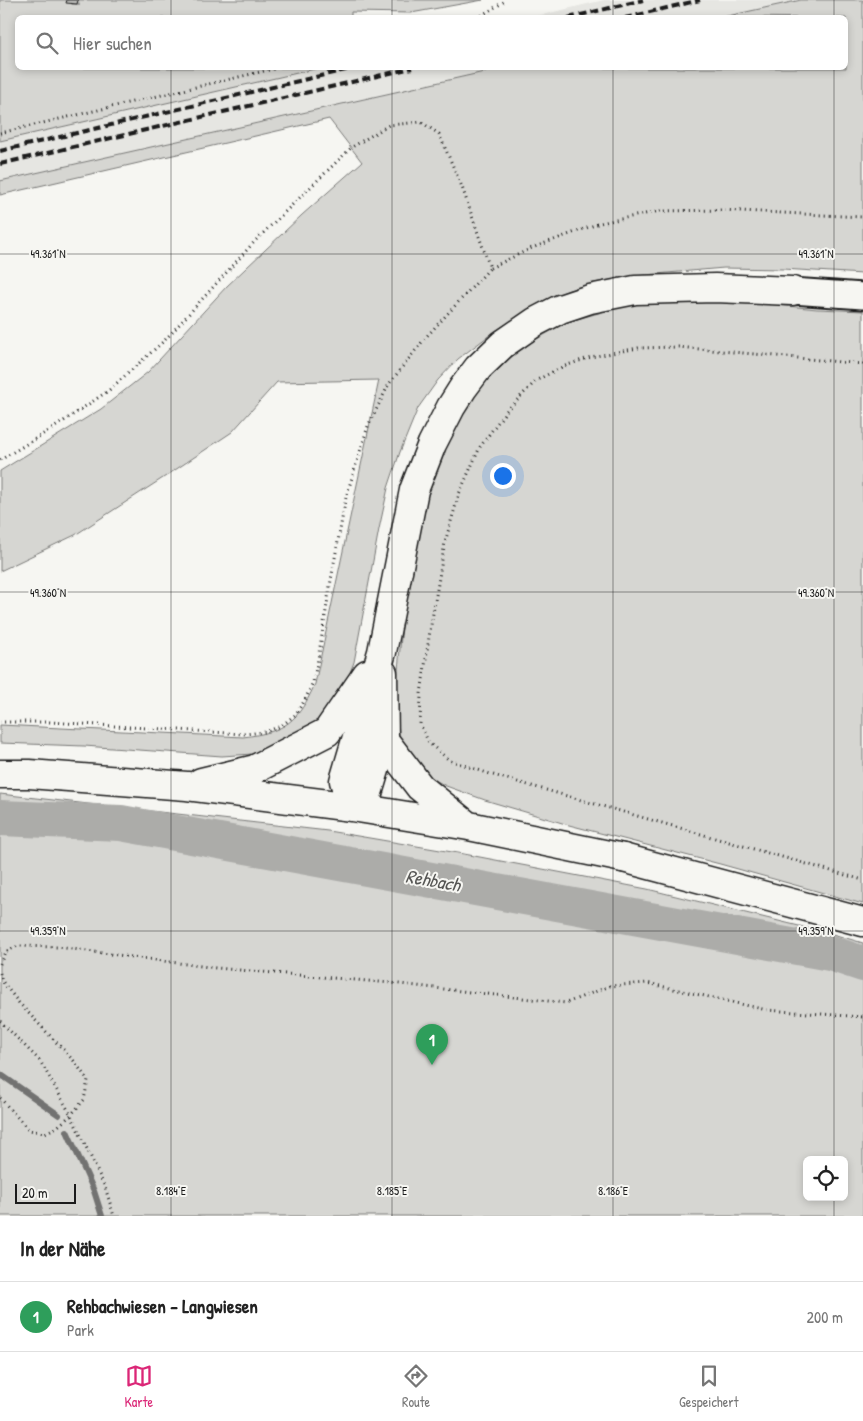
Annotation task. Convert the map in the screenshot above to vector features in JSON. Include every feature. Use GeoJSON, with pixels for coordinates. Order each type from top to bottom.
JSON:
{"type":"FeatureCollection","features":[{"type":"Feature","properties":{"kind":"main road"},"geometry":{"type":"LineString","coordinates":[[352,807],[344,781],[382,652],[414,490],[432,444],[451,407],[478,368],[503,344],[535,322],[560,309],[635,290],[715,288],[863,296]]}},
{"type":"Feature","properties":{"kind":"main road"},"geometry":{"type":"LineString","coordinates":[[352,807],[368,792],[384,740],[385,696],[382,652]]}},
{"type":"Feature","properties":{"kind":"main road"},"geometry":{"type":"LineString","coordinates":[[187,786],[255,769],[326,732],[382,652]]}},
{"type":"Feature","properties":{"kind":"main road"},"geometry":{"type":"LineString","coordinates":[[384,740],[420,787],[469,826]]}},
{"type":"Feature","properties":{"kind":"main road"},"geometry":{"type":"LineString","coordinates":[[0,774],[29,774],[187,786],[352,807],[469,826],[623,858],[863,922]]}},
{"type":"Feature","properties":{"kind":"path"},"geometry":{"type":"LineString","coordinates":[[482,15],[506,0]]}},
{"type":"Feature","properties":{"kind":"path"},"geometry":{"type":"LineString","coordinates":[[0,134],[269,70]]}},
{"type":"Feature","properties":{"kind":"path"},"geometry":{"type":"LineString","coordinates":[[0,460],[55,427],[108,391],[164,340],[256,240],[352,147],[389,126],[421,122],[439,134],[462,187],[490,268]]}},
{"type":"Feature","properties":{"kind":"path"},"geometry":{"type":"LineString","coordinates":[[0,722],[50,722],[243,734],[265,732],[281,726],[295,715],[305,700],[313,682],[346,497],[368,426],[389,384],[426,337],[490,268],[532,248],[600,223],[660,212],[722,210],[863,217]]}},
{"type":"Feature","properties":{"kind":"path"},"geometry":{"type":"LineString","coordinates":[[863,364],[678,347],[638,348],[591,357],[562,367],[537,380],[506,412],[480,447],[459,494],[445,542],[421,694],[420,724],[429,743],[449,760],[863,880]]}},
{"type":"Feature","properties":{"kind":"path"},"geometry":{"type":"LineString","coordinates":[[0,964],[5,952],[18,946],[57,947],[216,968],[391,983],[566,1003],[610,986],[647,983],[767,1010],[863,1017]]}},
{"type":"Feature","properties":{"kind":"path"},"geometry":{"type":"LineString","coordinates":[[0,973],[2,981],[19,1003],[74,1061],[88,1080],[84,1100],[57,1127],[45,1133],[29,1130],[0,1098]]}},
{"type":"Feature","properties":{"kind":"path"},"geometry":{"type":"LineString","coordinates":[[0,1021],[40,1061],[70,1115],[106,1187],[114,1216]]}},
{"type":"Feature","properties":{"kind":"shaded area"},"geometry":{"type":"Polygon","coordinates":[[[0,0],[483,0],[411,13],[351,12],[351,15],[15,15],[15,70],[310,70],[0,141],[0,0]]]}},
{"type":"Feature","properties":{"kind":"shaded area"},"geometry":{"type":"Polygon","coordinates":[[[604,0],[801,0],[732,15],[542,15],[604,0]]]}},
{"type":"Feature","properties":{"kind":"shaded area"},"geometry":{"type":"Polygon","coordinates":[[[801,0],[863,0],[863,274],[783,269],[724,268],[633,276],[594,283],[569,290],[545,300],[495,331],[458,359],[438,380],[418,408],[400,452],[388,488],[379,529],[354,662],[345,686],[318,728],[267,753],[222,756],[84,746],[0,743],[0,725],[243,737],[270,732],[280,728],[296,716],[315,684],[379,380],[277,382],[232,432],[75,535],[0,571],[0,471],[101,409],[148,372],[227,286],[302,215],[362,162],[329,119],[0,195],[0,181],[493,70],[848,70],[848,15],[732,15],[801,0]]]}},
{"type":"Feature","properties":{"kind":"shaded area"},"geometry":{"type":"Polygon","coordinates":[[[310,70],[493,70],[0,181],[0,141],[310,70]]]}},
{"type":"Feature","properties":{"kind":"shaded area"},"geometry":{"type":"Polygon","coordinates":[[[716,299],[817,309],[863,311],[863,904],[720,864],[569,825],[485,800],[446,786],[426,775],[400,742],[397,713],[397,681],[403,616],[410,570],[423,512],[437,463],[457,418],[485,382],[510,358],[535,340],[567,322],[637,302],[716,299]]]}},
{"type":"Feature","properties":{"kind":"shaded area"},"geometry":{"type":"Polygon","coordinates":[[[0,794],[328,831],[464,854],[647,889],[863,943],[863,1216],[0,1216],[0,794]]]}},
{"type":"Feature","properties":{"kind":"building"},"geometry":{"type":"Polygon","coordinates":[[[67,0],[78,0],[77,4],[66,3],[67,0]]]}},
{"type":"Feature","properties":{"kind":"waterway","name":"Rehbach"},"geometry":{"type":"LineString","coordinates":[[0,818],[121,823],[830,953],[863,964]]}},
{"type":"Feature","properties":{"kind":"waterway"},"geometry":{"type":"LineString","coordinates":[[0,1074],[59,1115]]}},
{"type":"Feature","properties":{"kind":"waterway"},"geometry":{"type":"LineString","coordinates":[[67,1131],[94,1191],[102,1216]]}},
{"type":"Feature","properties":{"kind":"railway"},"geometry":{"type":"LineString","coordinates":[[580,15],[643,0]]}},
{"type":"Feature","properties":{"kind":"railway"},"geometry":{"type":"LineString","coordinates":[[638,15],[700,0]]}},
{"type":"Feature","properties":{"kind":"railway"},"geometry":{"type":"LineString","coordinates":[[0,151],[345,70]]}},
{"type":"Feature","properties":{"kind":"railway"},"geometry":{"type":"LineString","coordinates":[[0,164],[403,70]]}},
{"type":"Feature","properties":{"kind":"place","name":"Rehbachwiesen - Langwiesen"},"geometry":{"type":"Point","coordinates":[432,1065]}}]}
